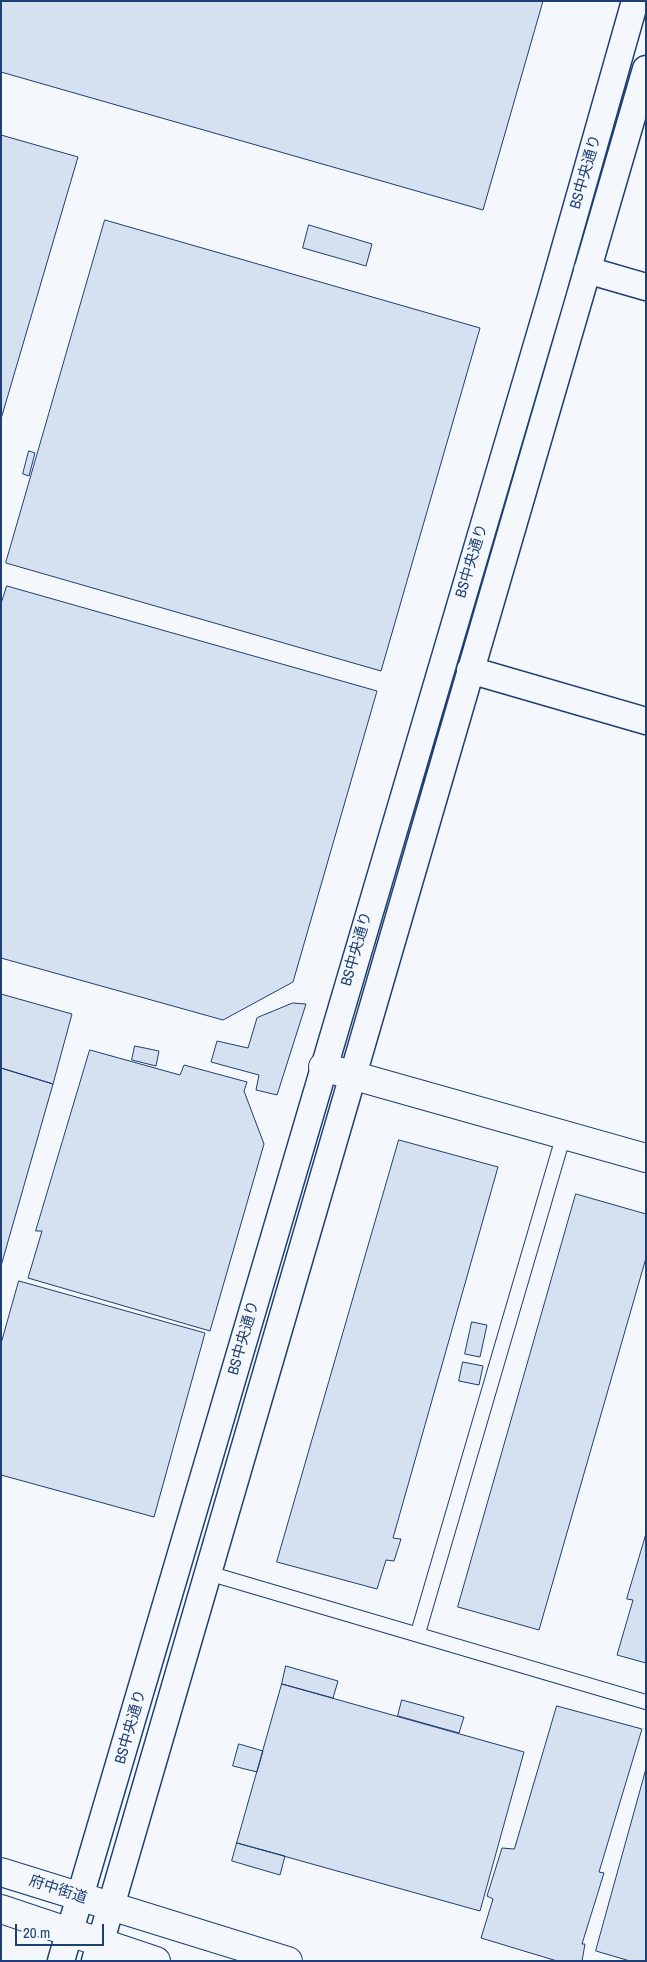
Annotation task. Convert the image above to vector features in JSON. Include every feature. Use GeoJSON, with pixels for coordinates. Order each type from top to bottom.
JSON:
{"type":"FeatureCollection","features":[{"type":"Feature","properties":{"kind":"main road"},"geometry":{"type":"LineString","coordinates":[[323,1067],[646,1158]]}},
{"type":"Feature","properties":{"kind":"main road","name":"府中街道"},"geometry":{"type":"LineString","coordinates":[[1,1872],[288,1961]]}},
{"type":"Feature","properties":{"kind":"main road"},"geometry":{"type":"LineString","coordinates":[[1,1909],[70,1932],[97,1952],[156,1961]]}},
{"type":"Feature","properties":{"kind":"street","name":"BS中央通り"},"geometry":{"type":"LineString","coordinates":[[61,1961],[561,261],[635,1]]}},
{"type":"Feature","properties":{"kind":"street","name":"BS中央通り"},"geometry":{"type":"LineString","coordinates":[[97,1952],[646,69]]}},
{"type":"Feature","properties":{"kind":"street"},"geometry":{"type":"LineString","coordinates":[[587,270],[646,287]]}},
{"type":"Feature","properties":{"kind":"street"},"geometry":{"type":"LineString","coordinates":[[470,670],[646,721]]}},
{"type":"Feature","properties":{"kind":"lane"},"geometry":{"type":"LineString","coordinates":[[418,1633],[564,1134]]}},
{"type":"Feature","properties":{"kind":"lane"},"geometry":{"type":"LineString","coordinates":[[208,1573],[418,1633],[646,1702]]}},
{"type":"Feature","properties":{"kind":"building"},"geometry":{"type":"Polygon","coordinates":[[[1,1],[543,1],[483,210],[1,72],[1,1]]]}},
{"type":"Feature","properties":{"kind":"building"},"geometry":{"type":"Polygon","coordinates":[[[1,135],[78,157],[1,419],[1,135]]]}},
{"type":"Feature","properties":{"kind":"building"},"geometry":{"type":"Polygon","coordinates":[[[105,220],[480,328],[381,671],[6,563],[105,220]]]}},
{"type":"Feature","properties":{"kind":"building"},"geometry":{"type":"Polygon","coordinates":[[[309,225],[372,244],[366,266],[303,248],[309,225]]]}},
{"type":"Feature","properties":{"kind":"building"},"geometry":{"type":"Polygon","coordinates":[[[29,451],[35,453],[29,476],[23,474],[29,451]]]}},
{"type":"Feature","properties":{"kind":"building"},"geometry":{"type":"Polygon","coordinates":[[[7,586],[377,691],[293,982],[223,1020],[1,958],[1,604],[7,586]]]}},
{"type":"Feature","properties":{"kind":"building"},"geometry":{"type":"Polygon","coordinates":[[[1,994],[72,1014],[53,1084],[1,1068],[1,994]]]}},
{"type":"Feature","properties":{"kind":"building"},"geometry":{"type":"Polygon","coordinates":[[[293,1003],[306,1004],[277,1095],[256,1090],[259,1075],[211,1062],[217,1041],[248,1048],[257,1018],[293,1003]]]}},
{"type":"Feature","properties":{"kind":"building"},"geometry":{"type":"Polygon","coordinates":[[[135,1046],[159,1051],[156,1066],[132,1060],[135,1046]]]}},
{"type":"Feature","properties":{"kind":"building"},"geometry":{"type":"Polygon","coordinates":[[[90,1050],[180,1075],[184,1065],[247,1082],[244,1091],[264,1144],[210,1331],[28,1278],[42,1231],[36,1231],[90,1050]]]}},
{"type":"Feature","properties":{"kind":"building"},"geometry":{"type":"Polygon","coordinates":[[[1,1068],[53,1084],[1,1266],[1,1068]]]}},
{"type":"Feature","properties":{"kind":"building"},"geometry":{"type":"Polygon","coordinates":[[[399,1140],[498,1167],[393,1538],[401,1539],[394,1561],[386,1560],[377,1589],[277,1562],[399,1140]]]}},
{"type":"Feature","properties":{"kind":"building"},"geometry":{"type":"Polygon","coordinates":[[[576,1194],[646,1214],[646,1258],[539,1630],[458,1607],[576,1194]]]}},
{"type":"Feature","properties":{"kind":"building"},"geometry":{"type":"Polygon","coordinates":[[[19,1281],[205,1333],[154,1517],[1,1475],[1,1344],[19,1281]]]}},
{"type":"Feature","properties":{"kind":"building"},"geometry":{"type":"Polygon","coordinates":[[[472,1322],[487,1325],[480,1357],[465,1354],[472,1322]]]}},
{"type":"Feature","properties":{"kind":"building"},"geometry":{"type":"Polygon","coordinates":[[[463,1362],[483,1366],[479,1385],[459,1381],[463,1362]]]}},
{"type":"Feature","properties":{"kind":"building"},"geometry":{"type":"Polygon","coordinates":[[[646,1534],[646,1663],[617,1655],[633,1600],[627,1599],[646,1534]]]}},
{"type":"Feature","properties":{"kind":"building"},"geometry":{"type":"Polygon","coordinates":[[[286,1666],[338,1681],[333,1698],[282,1684],[286,1666]]]}},
{"type":"Feature","properties":{"kind":"building"},"geometry":{"type":"Polygon","coordinates":[[[282,1684],[524,1752],[480,1911],[237,1843],[282,1684]]]}},
{"type":"Feature","properties":{"kind":"building"},"geometry":{"type":"Polygon","coordinates":[[[402,1700],[464,1717],[459,1733],[398,1716],[402,1700]]]}},
{"type":"Feature","properties":{"kind":"building"},"geometry":{"type":"Polygon","coordinates":[[[557,1706],[642,1729],[599,1872],[604,1873],[582,1944],[585,1944],[582,1961],[557,1961],[481,1938],[493,1899],[487,1896],[502,1848],[514,1849],[557,1706]]]}},
{"type":"Feature","properties":{"kind":"building"},"geometry":{"type":"Polygon","coordinates":[[[239,1744],[263,1751],[257,1772],[233,1766],[239,1744]]]}},
{"type":"Feature","properties":{"kind":"building"},"geometry":{"type":"Polygon","coordinates":[[[646,1769],[646,1961],[630,1961],[596,1951],[646,1769]]]}},
{"type":"Feature","properties":{"kind":"building"},"geometry":{"type":"Polygon","coordinates":[[[237,1843],[285,1856],[280,1875],[232,1861],[237,1843]]]}}]}
